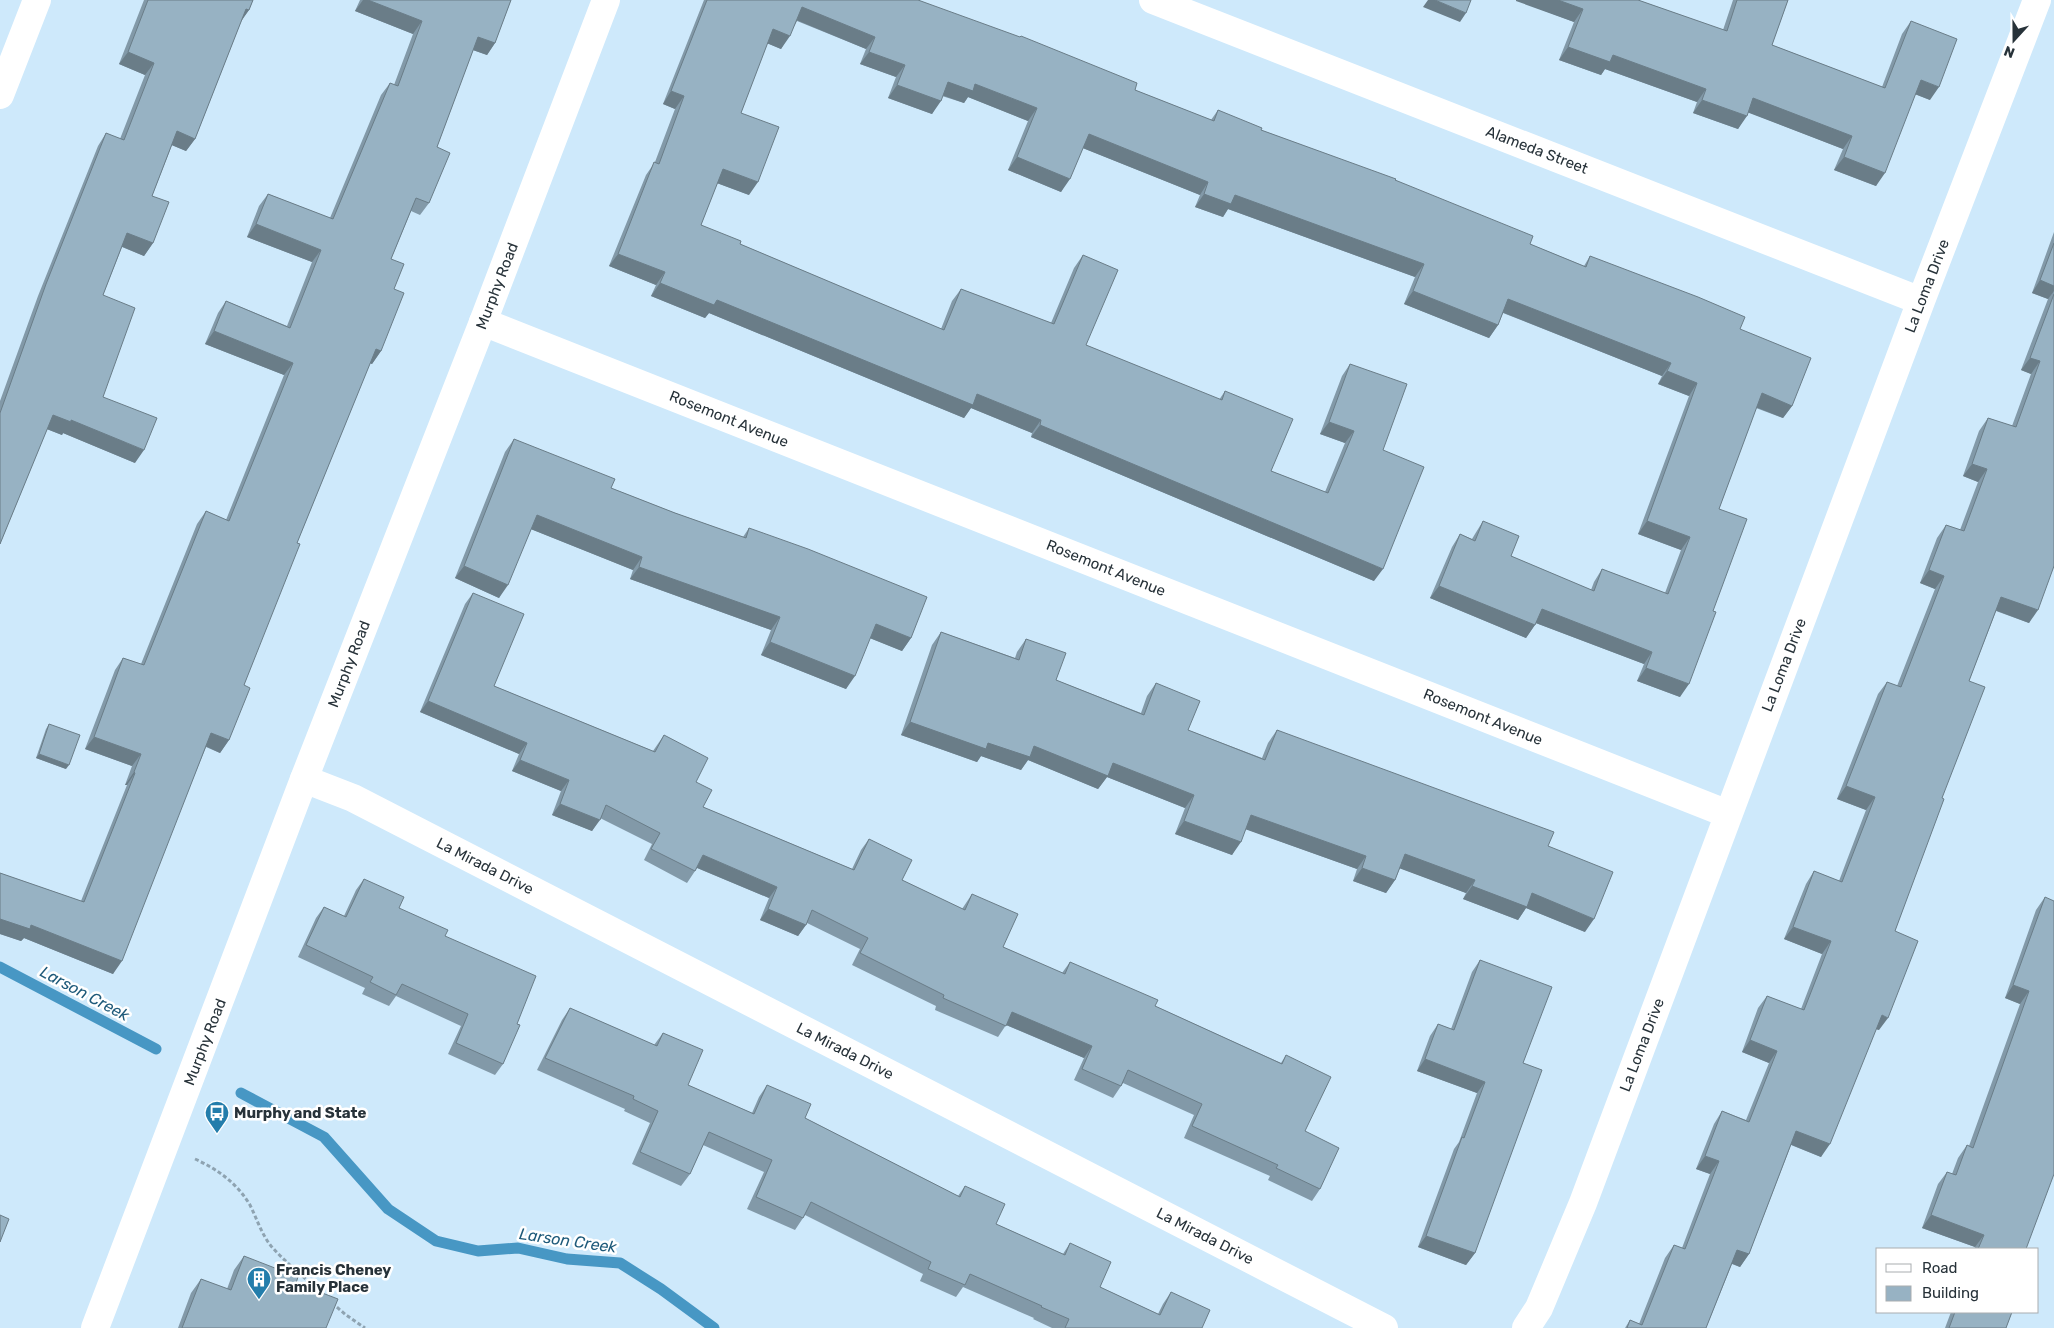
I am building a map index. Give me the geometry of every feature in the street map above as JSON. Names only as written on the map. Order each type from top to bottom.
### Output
[{"type":"street","points":[[0,95],[37,0]]},
{"type":"street","name":"Murphy Road","points":[[95,1328],[304,779],[483,322],[606,0]]},
{"type":"street","name":"Alameda Street","points":[[1152,0],[1921,301]]},
{"type":"street","name":"La Loma Drive","points":[[1526,1328],[1539,1308],[1583,1203],[1921,301],[2037,0]]},
{"type":"street","name":"Rosemont Avenue","points":[[483,322],[1728,814]]},
{"type":"street","name":"La Mirada Drive","points":[[304,779],[353,798],[1384,1328]]},
{"type":"path","points":[[165,1146],[204,1164],[227,1178],[238,1188],[250,1205],[260,1228],[271,1245],[346,1315],[365,1328]]},
{"type":"building","points":[[148,0],[253,0],[249,10],[246,9],[195,139],[177,131],[152,196],[169,202],[153,243],[127,233],[103,295],[135,308],[103,397],[157,418],[144,450],[71,420],[71,422],[53,415],[0,544],[0,413],[46,284],[106,133],[124,140],[154,63],[128,52]]},
{"type":"building","points":[[368,0],[511,0],[495,43],[478,37],[437,147],[450,153],[429,203],[416,198],[391,259],[404,264],[394,289],[404,293],[381,351],[376,349],[297,543],[300,544],[244,685],[250,688],[229,740],[211,733],[122,961],[31,925],[30,929],[0,919],[0,873],[84,902],[141,754],[94,737],[123,658],[144,665],[206,511],[229,521],[293,363],[214,331],[226,301],[290,328],[321,250],[256,224],[268,194],[333,219],[390,83],[398,86],[422,21]]},
{"type":"building","points":[[707,0],[918,0],[1021,36],[1137,83],[1135,90],[1214,121],[1218,110],[1262,128],[1261,130],[1396,179],[1533,236],[1530,244],[1586,267],[1590,256],[1698,297],[1745,317],[1740,329],[1811,358],[1792,406],[1762,393],[1719,509],[1747,519],[1713,611],[1716,612],[1689,684],[1646,668],[1652,652],[1542,609],[1535,625],[1439,586],[1460,534],[1475,541],[1483,521],[1519,536],[1511,556],[1594,591],[1602,569],[1668,594],[1690,537],[1647,521],[1697,383],[1667,371],[1671,363],[1508,299],[1498,325],[1413,291],[1424,264],[1235,195],[1231,204],[1204,194],[1208,182],[1089,134],[1070,179],[1017,157],[1037,108],[975,84],[973,91],[948,82],[941,101],[897,85],[905,65],[869,52],[875,37],[802,7],[790,36],[773,29],[741,113],[779,127],[758,182],[723,169],[701,225],[741,241],[740,244],[944,330],[961,289],[1054,324],[1083,255],[1118,270],[1086,345],[1222,400],[1225,391],[1293,419],[1271,471],[1328,493],[1354,431],[1329,422],[1350,364],[1407,384],[1383,450],[1424,467],[1383,569],[1040,425],[1041,420],[977,394],[973,405],[717,300],[714,305],[660,283],[665,272],[618,254],[654,162],[659,164],[684,96],[671,91]]},
{"type":"building","points":[[1435,0],[1471,0],[1466,13]]},
{"type":"building","points":[[1558,0],[1638,0],[1727,31],[1737,0],[1788,0],[1772,45],[1885,88],[1911,21],[1957,39],[1939,87],[1921,80],[1885,173],[1844,157],[1852,136],[1753,98],[1747,116],[1702,100],[1706,89],[1613,55],[1610,62],[1568,47],[1583,9]]},
{"type":"building","points":[[2054,243],[2054,286],[2040,280]]},
{"type":"building","points":[[2054,294],[2054,566],[2038,610],[2001,597],[1969,681],[1985,687],[1942,798],[1944,799],[1895,931],[1918,941],[1888,1018],[1882,1015],[1830,1144],[1796,1131],[1749,1254],[1737,1250],[1706,1328],[1627,1328],[1630,1320],[1642,1325],[1674,1245],[1685,1249],[1719,1161],[1705,1156],[1722,1111],[1749,1122],[1777,1051],[1750,1040],[1767,996],[1804,1010],[1831,941],[1793,927],[1814,871],[1842,882],[1875,797],[1846,786],[1887,682],[1901,687],[1944,576],[1929,570],[1946,525],[1964,531],[1987,469],[1972,464],[1988,418],[2016,427],[2040,361],[2030,358]]},
{"type":"building","points":[[514,439],[615,479],[611,488],[675,513],[746,538],[749,528],[808,549],[927,597],[911,638],[876,624],[855,676],[770,642],[780,617],[639,567],[642,557],[537,515],[508,585],[464,566]]},
{"type":"building","points":[[473,593],[524,614],[494,686],[655,752],[664,735],[708,758],[696,782],[712,790],[703,807],[854,870],[869,839],[912,860],[902,880],[965,910],[972,894],[1018,914],[1003,947],[1065,974],[1070,962],[1158,1000],[1155,1006],[1282,1064],[1286,1055],[1331,1077],[1305,1131],[1339,1148],[1320,1189],[1276,1168],[1278,1165],[1192,1126],[1202,1104],[1128,1070],[1121,1086],[1082,1069],[1092,1046],[1012,1012],[1006,1026],[943,998],[944,995],[860,953],[868,938],[812,910],[806,925],[768,909],[777,887],[703,855],[695,871],[651,849],[660,833],[606,805],[600,820],[560,804],[569,780],[520,760],[527,743],[428,701]]},
{"type":"building","points":[[941,632],[1019,660],[1026,639],[1066,653],[1056,680],[1144,715],[1156,683],[1200,701],[1188,730],[1265,760],[1277,730],[1554,832],[1548,846],[1613,872],[1594,919],[1532,893],[1527,907],[1472,886],[1475,880],[1405,854],[1395,880],[1362,868],[1366,856],[1251,815],[1241,842],[1184,821],[1194,795],[1113,763],[1108,776],[1034,746],[1030,757],[988,743],[986,749],[910,722]]},
{"type":"building","points":[[49,724],[80,735],[69,765],[39,754]]},
{"type":"building","points":[[364,879],[404,897],[399,908],[448,930],[445,936],[536,976],[517,1024],[520,1025],[503,1064],[456,1043],[468,1014],[402,984],[396,995],[370,982],[373,977],[306,945],[324,907],[346,917]]},
{"type":"building","points":[[2045,897],[2054,901],[2054,1174],[2026,1248],[1978,1248],[1984,1235],[1931,1215],[1947,1172],[1956,1175],[1967,1145],[1973,1148],[2029,991],[2013,985]]},
{"type":"building","points":[[1480,960],[1552,987],[1523,1063],[1542,1070],[1475,1253],[1426,1236],[1462,1137],[1464,1138],[1485,1082],[1425,1059],[1438,1024],[1454,1030]]},
{"type":"building","points":[[570,1008],[657,1046],[663,1033],[703,1050],[688,1085],[754,1114],[767,1085],[811,1104],[805,1118],[960,1197],[965,1186],[1005,1204],[996,1224],[1065,1255],[1070,1243],[1111,1262],[1100,1287],[1160,1315],[1171,1292],[1210,1310],[1202,1328],[1065,1328],[1069,1319],[970,1274],[965,1285],[928,1269],[931,1262],[811,1202],[803,1218],[756,1197],[772,1160],[709,1132],[690,1174],[640,1152],[658,1111],[633,1099],[634,1096],[545,1058]]},
{"type":"building","points":[[0,1215],[9,1219],[0,1242]]},
{"type":"building","name":"Francis Cheney Family Place","points":[[244,1256],[298,1277],[296,1283],[338,1299],[326,1328],[182,1328],[201,1279],[231,1290]]},
{"type":"building","points":[[1955,1313],[2012,1313],[2006,1328],[1949,1328]]},
{"type":"waterway","name":"Larson Creek","points":[[0,967],[156,1049]]},
{"type":"waterway","name":"Larson Creek","points":[[241,1093],[324,1137],[388,1209],[436,1241],[478,1251],[518,1248],[567,1259],[620,1263],[661,1289],[714,1328]]},
{"type":"place","name":"Murphy and State","points":[[217,1134]]},
{"type":"place","name":"Francis Cheney Family Place","points":[[259,1300]]}]
